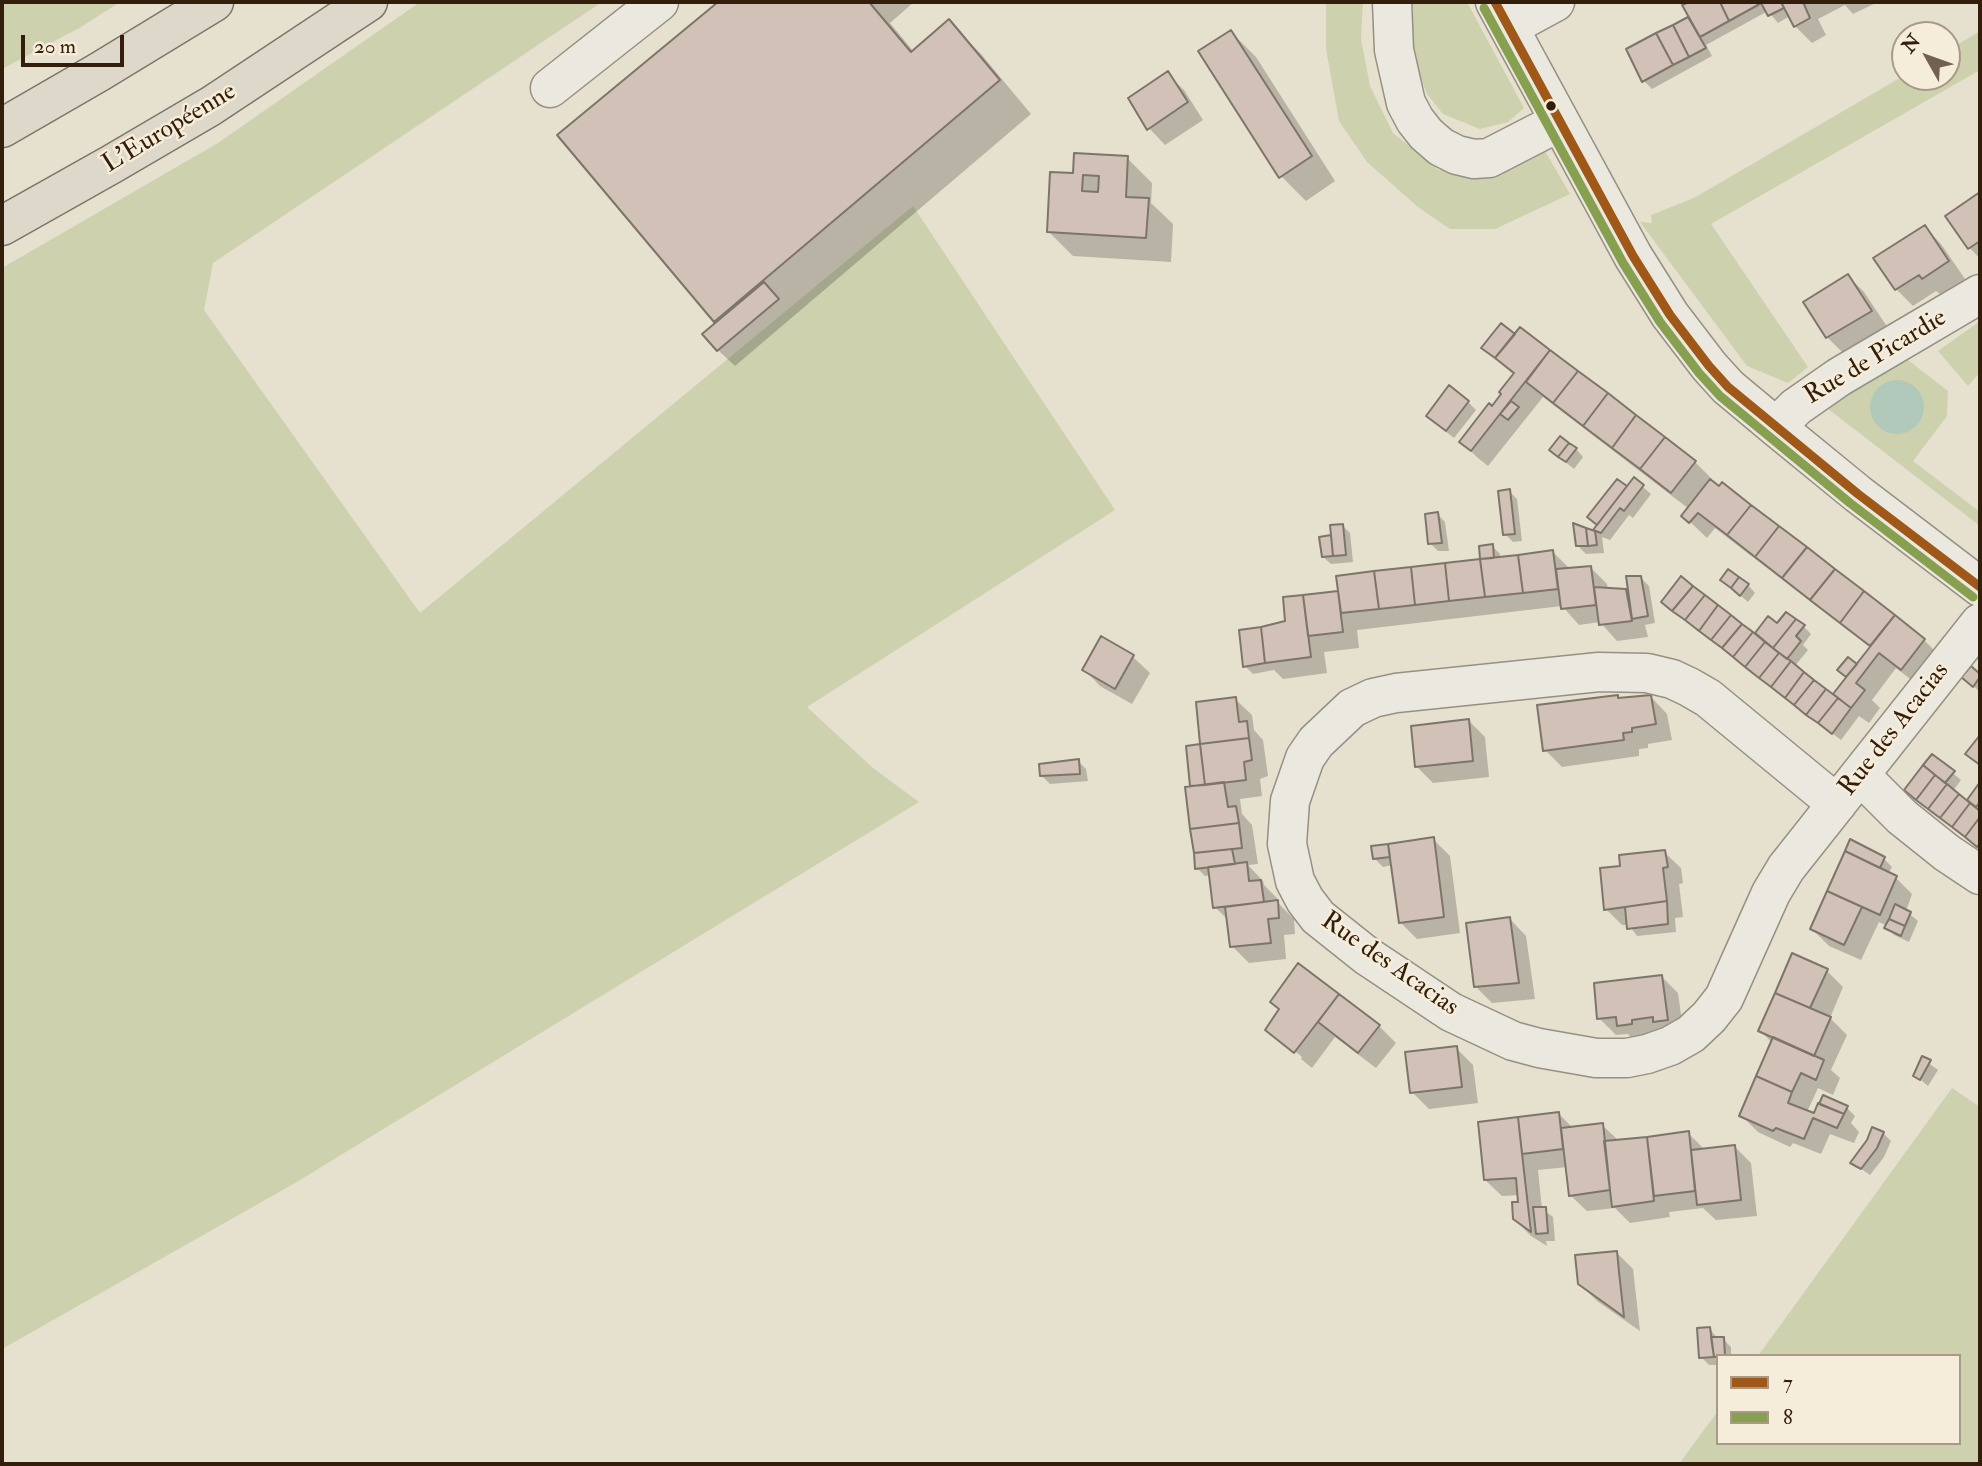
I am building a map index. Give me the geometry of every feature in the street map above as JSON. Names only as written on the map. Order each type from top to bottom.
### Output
[{"type":"highway","points":[[2,128],[214,2]]},
{"type":"highway","name":"L'Européenne","points":[[2,226],[211,106],[368,2]]},
{"type":"street","points":[[550,88],[659,2]]},
{"type":"street","points":[[1392,2],[1394,50],[1406,103],[1420,127],[1441,147],[1465,157],[1489,158],[1559,122]]},
{"type":"street","points":[[1555,2],[1502,15],[1633,256],[1670,315],[1701,357],[1728,387],[1858,494],[1980,587]]},
{"type":"street","name":"Rue de Picardie","points":[[1776,427],[1796,407],[1823,388],[1980,295]]},
{"type":"street","name":"Rue des Acacias","points":[[1848,790],[1689,687],[1647,673],[1599,672],[1396,693],[1373,698],[1352,708],[1316,742],[1305,758],[1290,801],[1287,844],[1295,881],[1305,901],[1318,917],[1367,956],[1451,1012],[1513,1041],[1539,1048],[1596,1058],[1627,1058],[1647,1054],[1670,1046],[1690,1034],[1709,1017],[1724,998],[1771,893],[1786,868],[1848,790],[1980,623]]},
{"type":"street","points":[[1848,790],[1902,817],[1980,875]]},
{"type":"shaded area","points":[[2,2],[120,2],[81,27],[2,69]]},
{"type":"shaded area","points":[[420,2],[602,2],[213,263],[204,310],[420,613],[913,206],[1115,510],[807,707],[873,768],[919,802],[295,1183],[2,1349],[2,268],[218,143]]},
{"type":"shaded area","points":[[1326,2],[1363,2],[1361,39],[1370,86],[1393,133],[1439,170],[1498,169],[1545,151],[1570,194],[1495,229],[1450,229],[1418,207],[1367,162],[1339,121],[1326,49]]},
{"type":"shaded area","points":[[1411,2],[1467,2],[1524,108],[1508,122],[1480,129],[1443,114],[1427,94],[1414,61],[1408,28]]},
{"type":"shaded area","points":[[1980,31],[1980,70],[1961,81],[1961,43]]},
{"type":"shaded area","points":[[1891,83],[1891,91],[1943,91],[1711,224],[1808,367],[1788,383],[1747,366],[1640,222],[1652,223],[1651,215],[1694,198]]},
{"type":"shaded area","points":[[1980,321],[1980,372],[1968,386],[1938,351]]},
{"type":"shaded area","points":[[1904,357],[1948,391],[1947,416],[1913,461],[1980,512],[1980,526],[1823,405]]},
{"type":"shaded area","points":[[1897,380],[1916,388],[1924,407],[1916,426],[1897,434],[1878,426],[1870,407],[1878,388]]},
{"type":"shaded area","points":[[1952,1088],[1980,1107],[1980,1464],[1679,1464],[1716,1414],[1716,1445],[1961,1445],[1961,1354],[1759,1354]]},
{"type":"building","points":[[718,2],[869,2],[911,52],[949,19],[1000,80],[714,322],[557,135]]},
{"type":"building","points":[[1689,2],[1720,2],[1729,21],[1700,37],[1682,5]]},
{"type":"building","points":[[1720,2],[1756,2],[1758,5],[1729,21]]},
{"type":"building","points":[[1756,2],[1781,2],[1784,8],[1768,16],[1761,3],[1758,5]]},
{"type":"building","points":[[1781,2],[1803,2],[1810,18],[1794,27]]},
{"type":"building","points":[[1688,17],[1706,48],[1689,57],[1673,25]]},
{"type":"building","points":[[1673,25],[1689,57],[1673,65],[1656,33]]},
{"type":"building","points":[[1231,30],[1312,156],[1279,178],[1198,51]]},
{"type":"building","points":[[1656,33],[1673,65],[1642,82],[1626,49]]},
{"type":"building","points":[[1168,71],[1188,102],[1147,130],[1128,98]]},
{"type":"building","points":[[1074,153],[1128,156],[1126,197],[1149,198],[1146,238],[1047,232],[1050,172],[1073,173]],"holes":[[[1083,175],[1099,176],[1098,192],[1082,191]]]},
{"type":"building","points":[[1980,192],[1980,241],[1968,249],[1945,216]]},
{"type":"building","points":[[1925,225],[1949,261],[1922,279],[1919,275],[1895,290],[1873,258]]},
{"type":"building","points":[[1848,274],[1872,311],[1826,338],[1803,302]]},
{"type":"building","points":[[764,282],[779,299],[717,351],[702,334]]},
{"type":"building","points":[[1501,323],[1515,334],[1495,358],[1481,348]]},
{"type":"building","points":[[1520,327],[1550,350],[1471,451],[1459,442],[1489,403],[1492,406],[1514,373],[1495,358]]},
{"type":"building","points":[[1550,350],[1578,371],[1553,403],[1526,382]]},
{"type":"building","points":[[1578,371],[1608,393],[1583,426],[1553,403]]},
{"type":"building","points":[[1449,385],[1469,401],[1446,431],[1426,416]]},
{"type":"building","points":[[1608,393],[1636,415],[1612,448],[1583,426]]},
{"type":"building","points":[[1511,401],[1519,407],[1508,420],[1500,414]]},
{"type":"building","points":[[1636,415],[1665,437],[1640,469],[1612,448]]},
{"type":"building","points":[[1560,436],[1569,443],[1558,457],[1549,450]]},
{"type":"building","points":[[1665,437],[1696,461],[1671,493],[1640,469]]},
{"type":"building","points":[[1569,443],[1577,448],[1566,462],[1558,457]]},
{"type":"building","points":[[1634,477],[1644,485],[1624,511],[1620,508],[1601,533],[1593,530]]},
{"type":"building","points":[[1617,479],[1627,486],[1597,525],[1587,517]]},
{"type":"building","points":[[1710,479],[1719,486],[1722,482],[1751,505],[1727,535],[1698,513],[1689,523],[1681,516]]},
{"type":"building","points":[[1510,489],[1515,534],[1503,535],[1498,491]]},
{"type":"building","points":[[1751,505],[1779,526],[1755,557],[1727,535]]},
{"type":"building","points":[[1438,512],[1442,543],[1428,544],[1425,514]]},
{"type":"building","points":[[1573,523],[1586,528],[1588,546],[1576,546]]},
{"type":"building","points":[[1343,524],[1346,555],[1333,556],[1330,525]]},
{"type":"building","points":[[1779,526],[1807,547],[1782,578],[1755,557]]},
{"type":"building","points":[[1586,528],[1595,531],[1597,545],[1588,546]]},
{"type":"building","points":[[1331,535],[1333,556],[1322,557],[1319,537]]},
{"type":"building","points":[[1493,544],[1494,558],[1480,559],[1479,546]]},
{"type":"building","points":[[1807,547],[1835,569],[1810,600],[1782,578]]},
{"type":"building","points":[[1553,550],[1558,589],[1523,593],[1518,555]]},
{"type":"building","points":[[1518,555],[1523,593],[1485,597],[1480,559]]},
{"type":"building","points":[[1480,559],[1485,597],[1449,601],[1445,563]]},
{"type":"building","points":[[1445,563],[1449,601],[1415,605],[1411,567]]},
{"type":"building","points":[[1591,566],[1596,605],[1561,609],[1556,569]]},
{"type":"building","points":[[1411,567],[1415,605],[1379,609],[1374,571]]},
{"type":"building","points":[[1728,569],[1739,577],[1731,588],[1720,580]]},
{"type":"building","points":[[1835,569],[1864,591],[1840,623],[1810,600]]},
{"type":"building","points":[[1374,571],[1379,609],[1341,613],[1336,576]]},
{"type":"building","points":[[1626,576],[1641,576],[1648,616],[1632,619]]},
{"type":"building","points":[[1681,576],[1693,586],[1672,611],[1661,602]]},
{"type":"building","points":[[1739,577],[1749,584],[1740,596],[1731,588]]},
{"type":"building","points":[[1693,586],[1705,595],[1685,620],[1672,611]]},
{"type":"building","points":[[1594,587],[1626,589],[1632,621],[1599,625]]},
{"type":"building","points":[[1338,591],[1343,632],[1308,636],[1303,595]]},
{"type":"building","points":[[1864,591],[1895,615],[1870,646],[1840,623]]},
{"type":"building","points":[[1303,595],[1311,657],[1265,663],[1261,627],[1285,621],[1283,597]]},
{"type":"building","points":[[1705,595],[1718,605],[1699,631],[1685,620]]},
{"type":"building","points":[[1718,605],[1731,615],[1711,640],[1699,631]]},
{"type":"building","points":[[1786,612],[1796,619],[1773,648],[1755,633],[1768,616],[1777,623]]},
{"type":"building","points":[[1731,615],[1742,624],[1722,648],[1711,640]]},
{"type":"building","points":[[1895,615],[1925,639],[1901,670],[1879,653],[1856,683],[1865,690],[1851,708],[1833,694]]},
{"type":"building","points":[[1796,619],[1805,625],[1796,636],[1801,641],[1787,659],[1773,648]]},
{"type":"building","points":[[1742,624],[1753,632],[1733,657],[1722,648]]},
{"type":"building","points":[[1261,627],[1265,663],[1243,667],[1239,630]]},
{"type":"building","points":[[1753,632],[1765,642],[1745,667],[1733,657]]},
{"type":"building","points":[[1101,636],[1134,655],[1115,689],[1082,670]]},
{"type":"building","points":[[1765,642],[1779,653],[1759,678],[1745,667]]},
{"type":"building","points":[[1779,653],[1791,661],[1771,687],[1759,678]]},
{"type":"building","points":[[1848,657],[1857,664],[1846,677],[1837,670]]},
{"type":"building","points":[[1791,661],[1804,672],[1785,698],[1771,687]]},
{"type":"building","points":[[1971,666],[1980,674],[1973,687],[1961,677]]},
{"type":"building","points":[[1804,672],[1814,680],[1794,705],[1785,698]]},
{"type":"building","points":[[1814,680],[1826,689],[1806,715],[1794,705]]},
{"type":"building","points":[[1826,689],[1838,698],[1818,723],[1806,715]]},
{"type":"building","points":[[1618,695],[1618,698],[1651,695],[1656,724],[1632,728],[1632,732],[1623,733],[1624,740],[1543,751],[1537,705]]},
{"type":"building","points":[[1236,697],[1239,722],[1247,721],[1249,738],[1200,744],[1196,702]]},
{"type":"building","points":[[1838,698],[1851,708],[1832,734],[1818,723]]},
{"type":"building","points":[[1469,719],[1473,761],[1415,767],[1411,726]]},
{"type":"building","points":[[1980,735],[1980,765],[1965,754]]},
{"type":"building","points":[[1249,738],[1252,760],[1244,762],[1246,780],[1205,785],[1200,744]]},
{"type":"building","points":[[1200,744],[1205,785],[1190,786],[1186,746]]},
{"type":"building","points":[[1932,754],[1955,771],[1945,783],[1923,765]]},
{"type":"building","points":[[1079,759],[1080,774],[1040,776],[1039,764]]},
{"type":"building","points":[[1923,765],[1935,775],[1916,800],[1904,790]]},
{"type":"building","points":[[1935,775],[1947,784],[1928,809],[1916,800]]},
{"type":"building","points":[[1224,782],[1228,807],[1236,806],[1239,823],[1190,829],[1185,787]]},
{"type":"building","points":[[1980,782],[1980,802],[1976,807],[1967,800]]},
{"type":"building","points":[[1947,784],[1959,794],[1940,818],[1928,809]]},
{"type":"building","points":[[1959,794],[1970,803],[1952,827],[1940,818]]},
{"type":"building","points":[[1970,803],[1980,811],[1980,817],[1965,837],[1952,827]]},
{"type":"building","points":[[1980,817],[1980,843],[1977,847],[1965,837]]},
{"type":"building","points":[[1239,823],[1242,848],[1194,853],[1190,829]]},
{"type":"building","points":[[1434,837],[1444,917],[1399,923],[1388,844]]},
{"type":"building","points":[[1850,839],[1885,857],[1880,868],[1845,851]]},
{"type":"building","points":[[1388,844],[1390,857],[1373,859],[1371,846]]},
{"type":"building","points":[[1232,849],[1235,864],[1195,869],[1194,853]]},
{"type":"building","points":[[1665,850],[1668,867],[1663,868],[1667,901],[1604,910],[1600,868],[1620,866],[1619,855]]},
{"type":"building","points":[[1845,851],[1897,876],[1880,915],[1827,891]]},
{"type":"building","points":[[1247,862],[1249,881],[1261,880],[1264,902],[1213,908],[1208,867]]},
{"type":"building","points":[[1827,891],[1862,907],[1844,945],[1810,929]]},
{"type":"building","points":[[1278,900],[1279,918],[1268,919],[1271,943],[1230,947],[1225,907]]},
{"type":"building","points":[[1667,901],[1668,924],[1627,929],[1625,907]]},
{"type":"building","points":[[1895,904],[1911,912],[1905,926],[1889,919]]},
{"type":"building","points":[[1510,917],[1519,983],[1474,987],[1466,923]]},
{"type":"building","points":[[1889,919],[1905,926],[1901,936],[1884,928]]},
{"type":"building","points":[[1792,953],[1828,969],[1810,1008],[1775,993]]},
{"type":"building","points":[[1298,963],[1339,994],[1294,1053],[1265,1030],[1279,1009],[1270,1002]]},
{"type":"building","points":[[1662,975],[1668,1020],[1653,1022],[1653,1017],[1632,1020],[1632,1024],[1617,1026],[1616,1017],[1597,1019],[1594,983]]},
{"type":"building","points":[[1775,993],[1831,1017],[1814,1056],[1758,1031]]},
{"type":"building","points":[[1339,994],[1380,1025],[1358,1053],[1318,1022]]},
{"type":"building","points":[[1773,1037],[1824,1060],[1816,1080],[1801,1073],[1792,1092],[1756,1076]]},
{"type":"building","points":[[1457,1046],[1462,1087],[1410,1093],[1405,1052]]},
{"type":"building","points":[[1922,1056],[1931,1060],[1920,1080],[1913,1076]]},
{"type":"building","points":[[1756,1076],[1792,1092],[1788,1103],[1814,1113],[1818,1103],[1844,1114],[1837,1128],[1813,1118],[1804,1139],[1776,1128],[1773,1131],[1739,1116]]},
{"type":"building","points":[[1823,1095],[1848,1106],[1844,1114],[1819,1104]]},
{"type":"building","points":[[1559,1112],[1563,1149],[1522,1154],[1518,1117]]},
{"type":"building","points":[[1518,1117],[1531,1232],[1513,1219],[1512,1202],[1518,1202],[1516,1178],[1484,1180],[1478,1122]]},
{"type":"building","points":[[1603,1123],[1610,1190],[1569,1196],[1561,1128]]},
{"type":"building","points":[[1872,1127],[1884,1132],[1877,1148],[1861,1169],[1850,1163],[1867,1140]]},
{"type":"building","points":[[1689,1131],[1695,1191],[1654,1196],[1647,1137]]},
{"type":"building","points":[[1647,1137],[1654,1201],[1612,1207],[1604,1141]]},
{"type":"building","points":[[1735,1145],[1741,1200],[1697,1205],[1691,1150]]},
{"type":"building","points":[[1533,1207],[1546,1207],[1548,1233],[1536,1234]]},
{"type":"building","points":[[1617,1251],[1624,1317],[1578,1284],[1575,1255]]},
{"type":"building","points":[[1710,1327],[1714,1357],[1699,1358],[1697,1328]]},
{"type":"building","points":[[1711,1337],[1724,1337],[1725,1354],[1716,1354],[1714,1357]]},
{"type":"transit line","name":"7","points":[[1495,2],[1633,256],[1670,315],[1709,366],[1728,387],[1858,494],[1980,587]]},
{"type":"transit line","name":"8","points":[[1484,8],[1623,263],[1660,322],[1699,373],[1720,396],[1850,503],[1973,597]]}]
